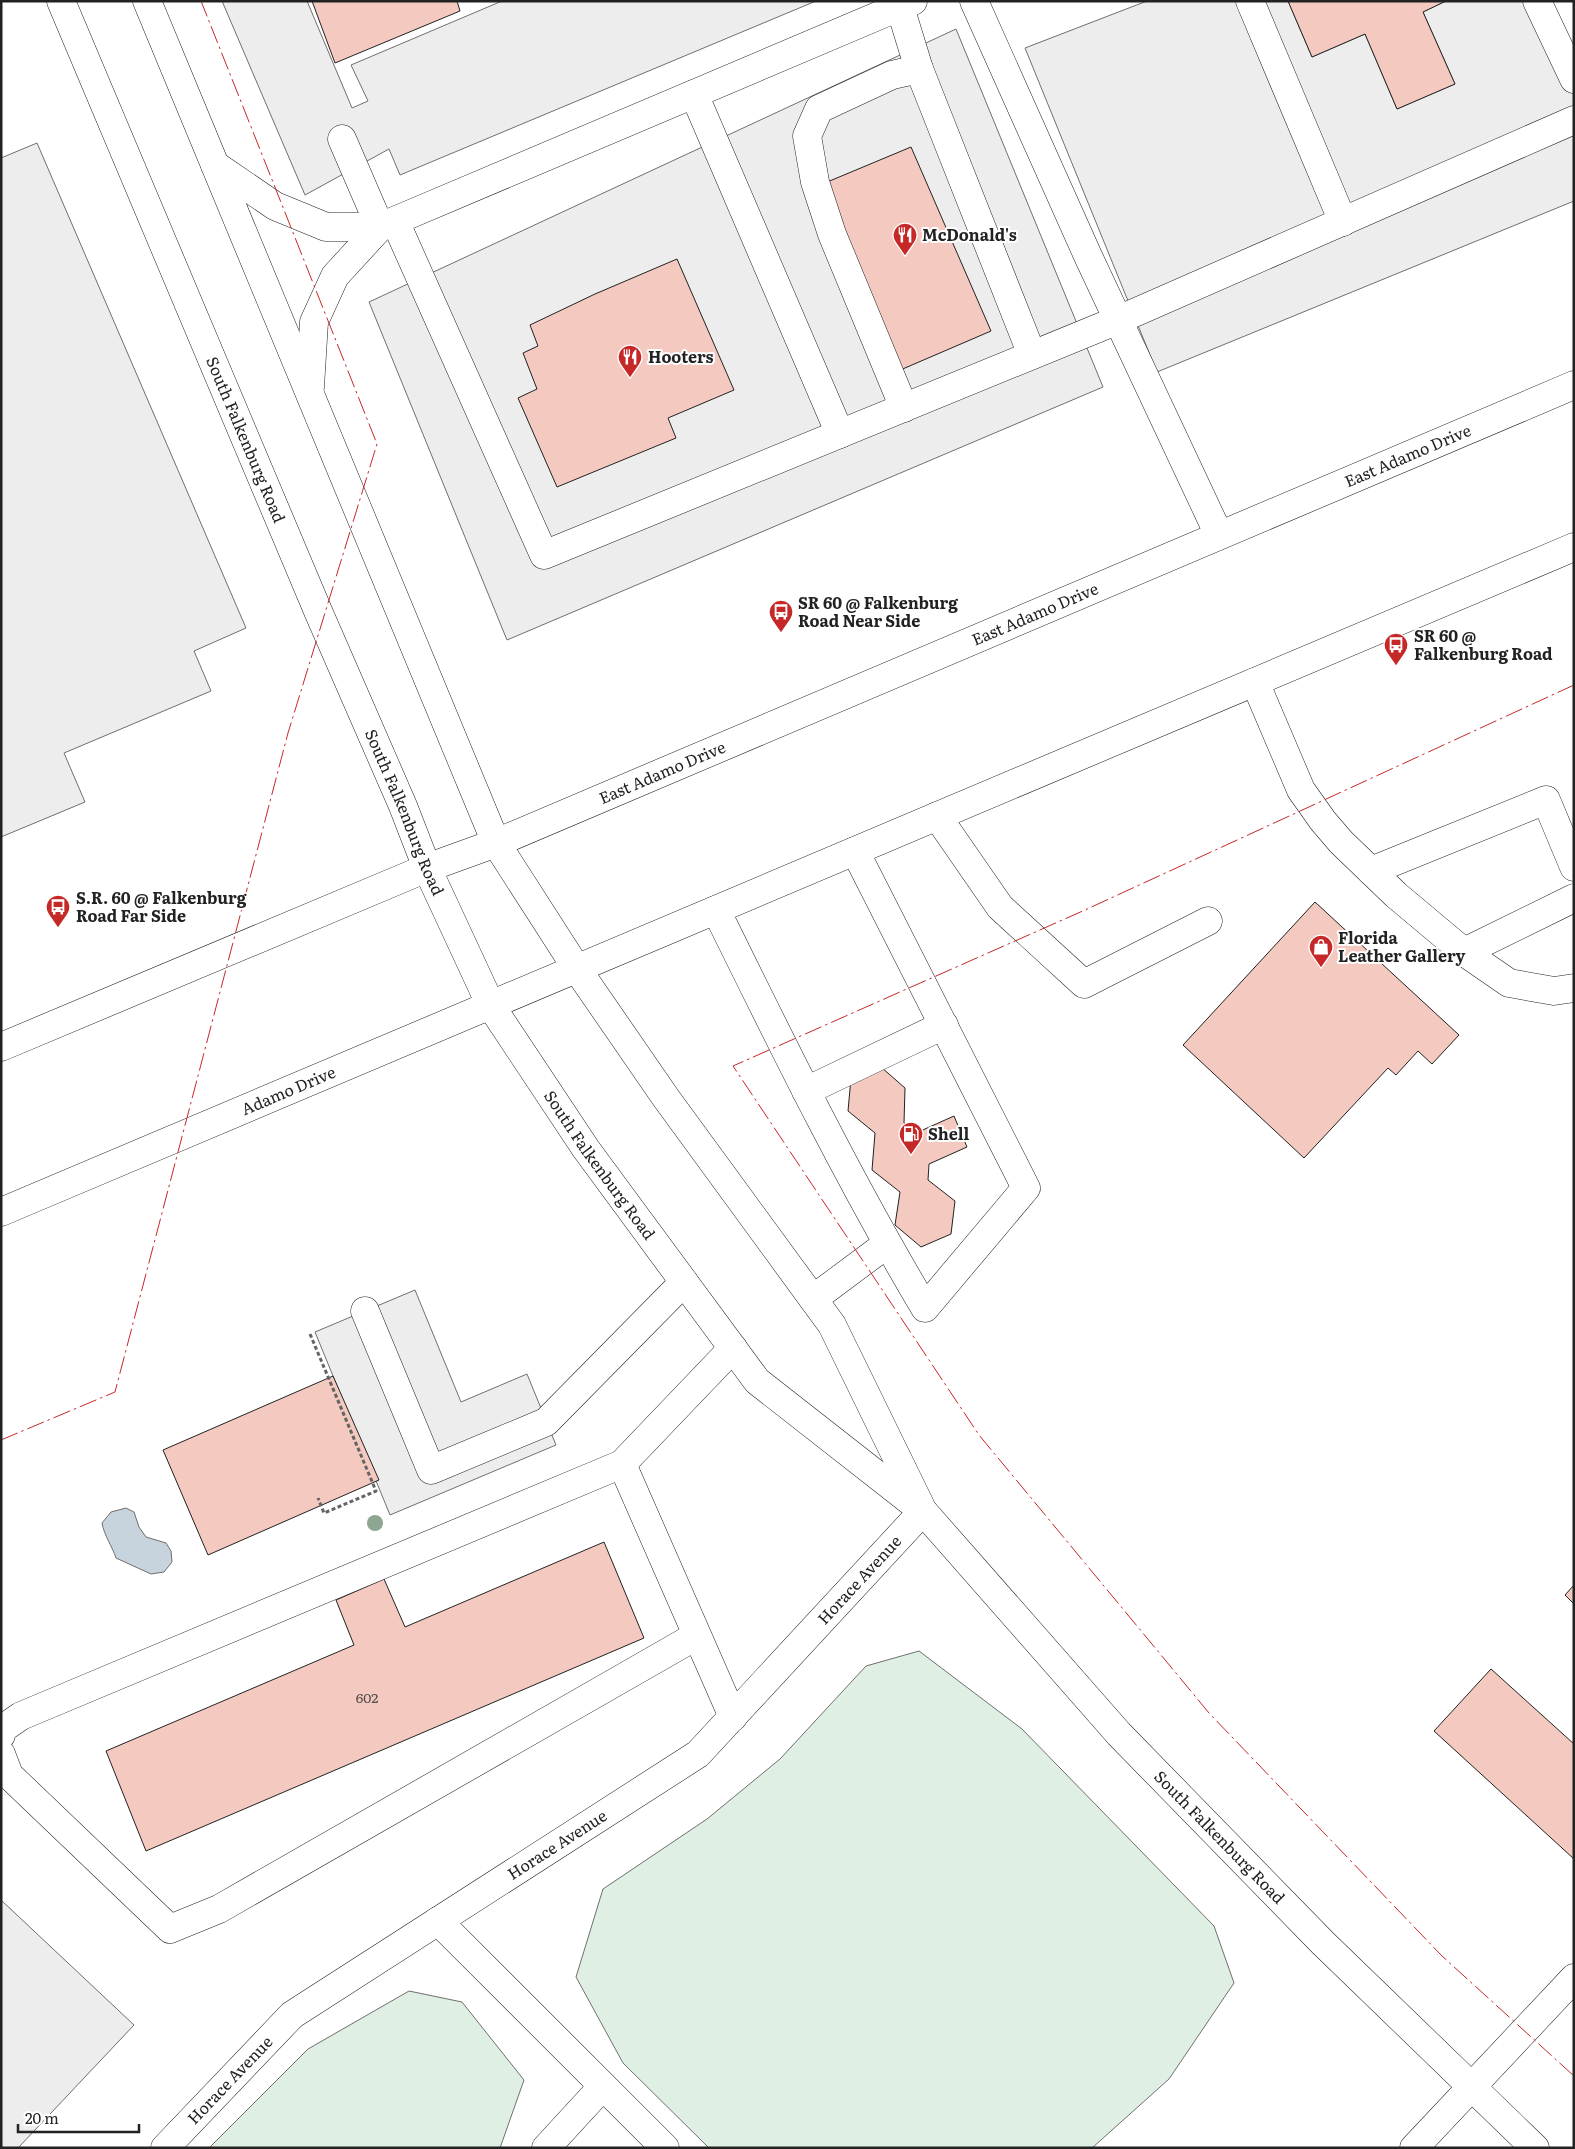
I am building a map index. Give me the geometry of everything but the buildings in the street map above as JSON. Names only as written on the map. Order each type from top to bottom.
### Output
[{"type":"street","name":"South Falkenburg Road","points":[[61,1],[314,602],[403,806],[426,868],[491,1006],[586,1149],[757,1381],[923,1511],[1119,1734],[1323,1943],[1535,2148]]},
{"type":"street","name":"South Falkenburg Road","points":[[147,1],[496,842],[576,968],[666,1098],[832,1325],[923,1511]]},
{"type":"street","points":[[974,1],[1118,320],[1219,535]]},
{"type":"street","points":[[1250,1],[1343,222]]},
{"type":"street","points":[[1537,1],[1574,80]]},
{"type":"street","points":[[215,165],[275,206],[326,227],[387,224],[906,4],[919,69],[1032,355]]},
{"type":"street","points":[[904,408],[832,234],[815,182],[807,136],[819,109],[892,76],[919,69]]},
{"type":"street","points":[[694,94],[840,434]]},
{"type":"street","points":[[342,139],[387,224],[544,555],[1118,320],[1574,120]]},
{"type":"street","points":[[310,394],[314,322],[335,276],[387,224]]},
{"type":"street","name":"East Adamo Drive","points":[[496,842],[1574,385]]},
{"type":"street","points":[[576,968],[1574,547]]},
{"type":"street","points":[[1255,682],[1301,790],[1329,828],[1372,871],[1464,952],[1509,983],[1554,991],[1574,988]]},
{"type":"street","points":[[1372,871],[1546,800],[1574,867]]},
{"type":"street","points":[[937,816],[1000,907],[1084,984],[1208,921]]},
{"type":"street","points":[[1,1048],[426,868],[496,842]]},
{"type":"street","points":[[716,910],[806,1090],[887,1244],[925,1308],[1026,1188],[855,851]]},
{"type":"street","points":[[1464,952],[1574,898]]},
{"type":"street","name":"Adamo Drive","points":[[1,1212],[491,1006],[576,968]]},
{"type":"street","points":[[806,1090],[944,1025]]},
{"type":"street","points":[[813,1299],[887,1244]]},
{"type":"street","points":[[365,1311],[431,1470],[546,1422],[684,1282]]},
{"type":"street","points":[[1,1736],[2,1729],[21,1716],[622,1464],[733,1348]]},
{"type":"street","points":[[622,1464],[733,1717]]},
{"type":"street","name":"Horace Avenue","points":[[165,2148],[292,2015],[698,1754],[923,1511]]},
{"type":"street","points":[[1,1754],[9,1775],[170,1929],[219,1909],[696,1636]]},
{"type":"street","points":[[438,1921],[665,2148]]},
{"type":"street","points":[[1414,2148],[1574,1978]]},
{"type":"street","points":[[546,2148],[603,2086]]},
{"type":"path","points":[[310,1334],[376,1491],[324,1513],[318,1498]]},
{"type":"green space","points":[[919,1651],[1022,1729],[1214,1926],[1234,1983],[1169,2079],[1092,2148],[709,2148],[623,2063],[576,1977],[603,1889],[707,1819],[780,1759],[866,1666]]},
{"type":"green space","points":[[409,1991],[462,2002],[524,2080],[500,2148],[209,2148],[308,2049]]},
{"type":"shaded area","points":[[222,1],[307,1],[352,108],[368,101],[351,65],[502,1],[816,1],[400,175],[389,149],[305,195]]},
{"type":"shaded area","points":[[1147,1],[1288,1],[1312,57],[1365,34],[1397,109],[1455,84],[1423,12],[1446,1],[1550,1],[1574,55],[1574,201],[1157,372],[1025,48]]},
{"type":"shaded area","points":[[956,29],[1103,387],[507,640],[369,302]]},
{"type":"shaded area","points":[[37,143],[246,628],[194,651],[211,691],[64,753],[85,802],[1,837],[1,158]]},
{"type":"shaded area","points":[[415,1290],[461,1402],[527,1374],[556,1445],[390,1515],[315,1332]]},
{"type":"shaded area","points":[[126,1508],[134,1512],[139,1527],[146,1537],[166,1543],[171,1551],[172,1562],[164,1572],[151,1574],[116,1558],[102,1523],[111,1512]]},
{"type":"shaded area","points":[[1,1900],[134,2025],[18,2148],[1,2148]]},
{"type":"power","points":[[1,1440],[115,1392],[288,733],[377,444],[201,1]]},
{"type":"power","points":[[1574,685],[1085,910],[733,1066],[979,1435],[1209,1713],[1442,1956],[1574,2076]]},
{"type":"place","name":"McDonald's","points":[[905,256]]},
{"type":"place","name":"Hooters","points":[[630,378]]},
{"type":"place","name":"SR 60 @ Falkenburg Road Near Side","points":[[781,633]]},
{"type":"place","name":"SR 60 @ Falkenburg Road","points":[[1396,666]]},
{"type":"place","name":"S.R. 60 @ Falkenburg Road Far Side","points":[[58,928]]},
{"type":"place","name":"Florida Leather Gallery","points":[[1321,968]]},
{"type":"place","name":"Shell","points":[[911,1155]]}]
